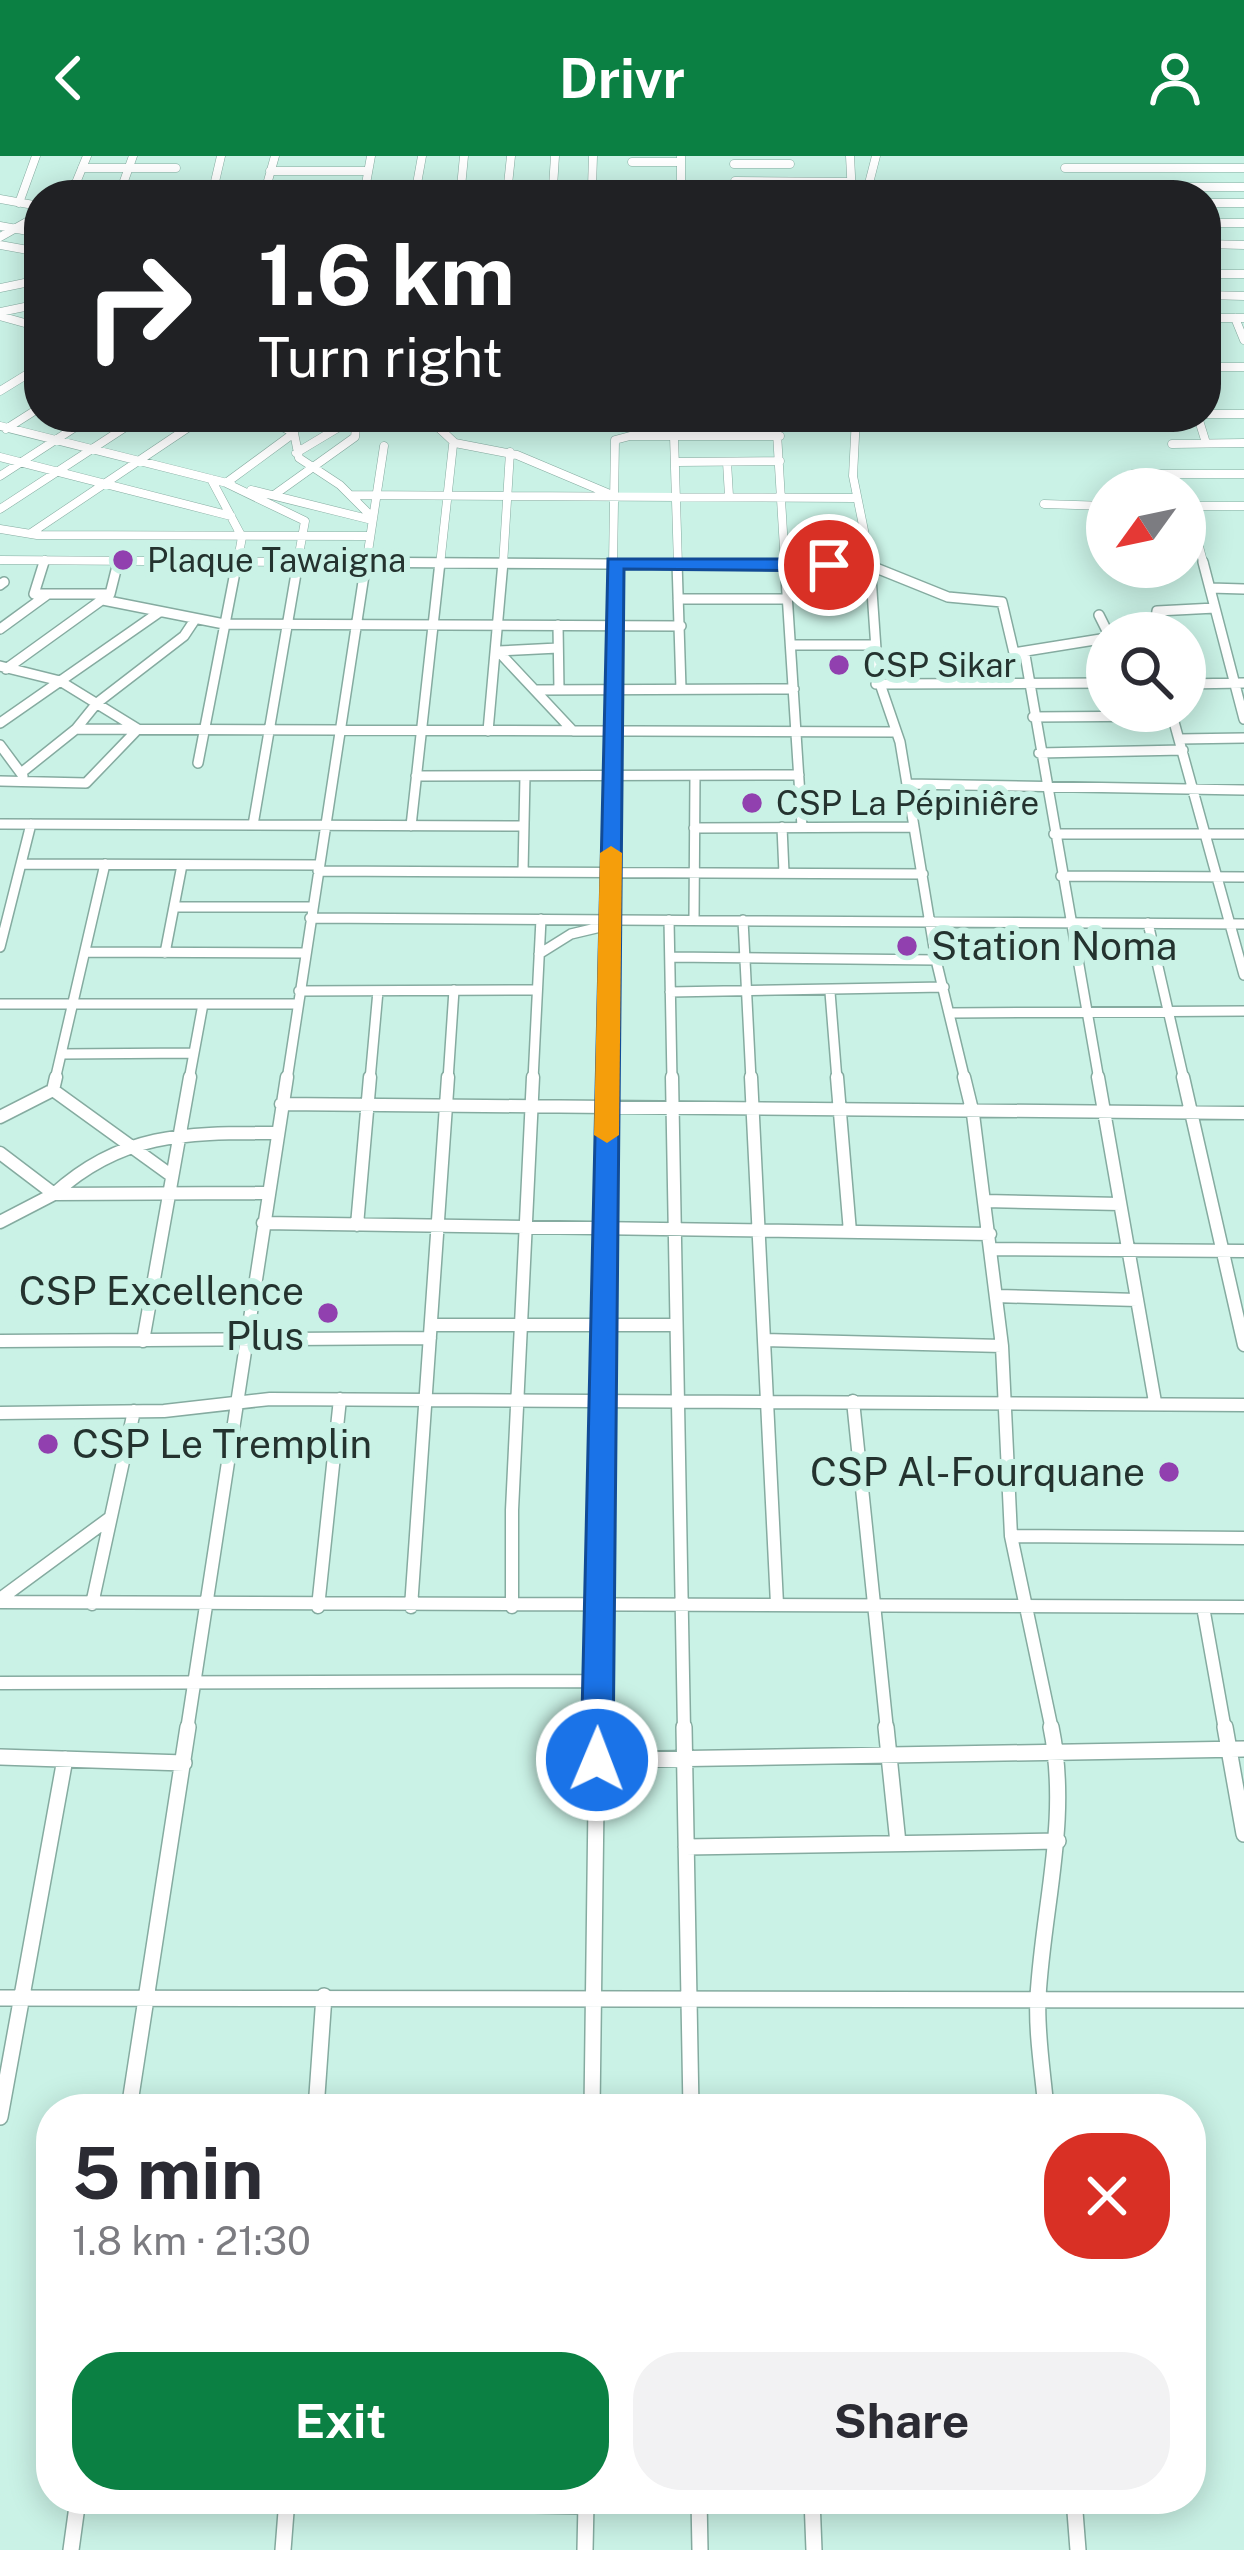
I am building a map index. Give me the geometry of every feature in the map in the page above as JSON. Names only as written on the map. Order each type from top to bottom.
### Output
[{"type":"street","points":[[77,180],[87,156]]},
{"type":"street","points":[[125,180],[133,156]]},
{"type":"street","points":[[172,180],[180,156]]},
{"type":"street","points":[[268,180],[275,156]]},
{"type":"street","points":[[366,180],[371,156]]},
{"type":"street","points":[[1060,156],[1068,180]]},
{"type":"street","points":[[1117,156],[1120,168]]},
{"type":"street","points":[[1209,156],[1213,168]]},
{"type":"street","points":[[632,159],[681,159]]},
{"type":"street","points":[[734,160],[790,160]]},
{"type":"street","points":[[82,168],[176,168]]},
{"type":"street","points":[[1065,168],[1244,168]]},
{"type":"street","points":[[1183,168],[1187,180]]},
{"type":"street","points":[[270,171],[368,171]]},
{"type":"street","points":[[19,203],[24,189]]},
{"type":"street","points":[[0,200],[24,205]]},
{"type":"street","points":[[0,241],[24,223]]},
{"type":"street","points":[[0,226],[24,230]]},
{"type":"street","points":[[1242,244],[1244,258]]},
{"type":"street","points":[[1239,318],[1244,340]]},
{"type":"street","points":[[3,428],[373,519]]},
{"type":"street","points":[[0,476],[68,432]]},
{"type":"street","points":[[0,509],[119,432]]},
{"type":"street","points":[[31,533],[184,432]]},
{"type":"street","points":[[296,452],[330,432]]},
{"type":"street","points":[[274,495],[355,437],[355,432]]},
{"type":"street","points":[[441,432],[453,445],[510,452],[614,496]]},
{"type":"street","points":[[779,432],[802,827]]},
{"type":"street","points":[[859,432],[852,461],[855,498],[871,566],[876,683],[908,784],[929,921],[973,1114],[1002,1346],[1011,1536],[1057,1751],[1058,1841],[1038,1999],[1045,2094]]},
{"type":"street","points":[[1204,432],[1206,443]]},
{"type":"street","points":[[294,433],[296,452],[351,495],[373,519]]},
{"type":"street","points":[[226,483],[294,433]]},
{"type":"street","points":[[674,436],[681,689]]},
{"type":"street","points":[[592,2094],[615,440],[780,436]]},
{"type":"street","points":[[1172,443],[1244,443]]},
{"type":"street","points":[[411,826],[453,445]]},
{"type":"street","points":[[131,2094],[384,446]]},
{"type":"street","points":[[488,730],[498,651],[510,452]]},
{"type":"street","points":[[0,457],[231,516]]},
{"type":"street","points":[[677,462],[780,461]]},
{"type":"street","points":[[727,462],[729,496]]},
{"type":"street","points":[[1206,474],[1244,474]]},
{"type":"street","points":[[198,763],[242,537],[211,479]]},
{"type":"street","points":[[226,483],[304,521],[253,825]]},
{"type":"street","points":[[351,495],[855,498]]},
{"type":"street","points":[[1044,504],[1086,505]]},
{"type":"street","points":[[1206,506],[1244,506]]},
{"type":"street","points":[[0,529],[370,536]]},
{"type":"street","points":[[0,560],[871,566],[963,604],[1002,602],[1014,653],[1025,655],[1086,641]]},
{"type":"street","points":[[45,560],[34,594],[106,597],[194,621],[681,626]]},
{"type":"street","points":[[2,669],[106,597],[119,560]]},
{"type":"street","points":[[1206,574],[1239,683],[1244,718]]},
{"type":"street","points":[[1210,588],[1244,589]]},
{"type":"street","points":[[0,629],[49,594]]},
{"type":"street","points":[[678,599],[788,599]]},
{"type":"street","points":[[1157,612],[1215,608]]},
{"type":"street","points":[[0,723],[158,613]]},
{"type":"street","points":[[24,777],[97,704],[184,636],[194,621]]},
{"type":"street","points":[[558,625],[560,690]]},
{"type":"street","points":[[792,645],[874,646]]},
{"type":"street","points":[[498,651],[559,648]]},
{"type":"street","points":[[498,651],[573,731]]},
{"type":"street","points":[[1025,655],[1155,1402]]},
{"type":"street","points":[[2,669],[60,681],[138,729]]},
{"type":"street","points":[[876,683],[1086,683]]},
{"type":"street","points":[[1206,684],[1239,683]]},
{"type":"street","points":[[536,690],[794,689]]},
{"type":"street","points":[[1033,717],[1086,716]]},
{"type":"street","points":[[76,729],[895,732]]},
{"type":"street","points":[[0,781],[24,777],[86,783],[138,729]]},
{"type":"street","points":[[1177,732],[1244,975]]},
{"type":"street","points":[[1039,753],[1244,739]]},
{"type":"street","points":[[0,745],[24,777]]},
{"type":"street","points":[[416,776],[799,776]]},
{"type":"street","points":[[523,872],[526,776]]},
{"type":"street","points":[[694,776],[694,920]]},
{"type":"street","points":[[908,784],[1244,790]]},
{"type":"street","points":[[0,824],[524,826]]},
{"type":"street","points":[[0,947],[31,824]]},
{"type":"street","points":[[782,827],[784,873]]},
{"type":"street","points":[[694,828],[913,827]]},
{"type":"street","points":[[1054,834],[1244,833]]},
{"type":"street","points":[[21,864],[923,874]]},
{"type":"street","points":[[53,1090],[105,864]]},
{"type":"street","points":[[165,953],[182,865]]},
{"type":"street","points":[[1061,877],[1244,877]]},
{"type":"street","points":[[174,907],[610,922],[1244,925]]},
{"type":"street","points":[[512,1607],[517,1400],[541,919]]},
{"type":"street","points":[[669,920],[691,2094]]},
{"type":"street","points":[[743,920],[777,1604]]},
{"type":"street","points":[[539,954],[571,934],[610,922]]},
{"type":"street","points":[[1148,923],[1244,1345]]},
{"type":"street","points":[[85,952],[305,953]]},
{"type":"street","points":[[670,957],[937,960]]},
{"type":"street","points":[[670,992],[944,987]]},
{"type":"street","points":[[411,1607],[454,990]]},
{"type":"street","points":[[0,1004],[203,1004],[378,991],[537,990]]},
{"type":"street","points":[[357,1225],[378,991]]},
{"type":"street","points":[[830,992],[850,1232]]},
{"type":"street","points":[[143,1341],[203,1004]]},
{"type":"street","points":[[951,1012],[1244,1011]]},
{"type":"street","points":[[61,1054],[194,1053]]},
{"type":"street","points":[[0,1117],[53,1090]]},
{"type":"street","points":[[53,1090],[172,1177]]},
{"type":"street","points":[[281,1105],[1244,1113]]},
{"type":"street","points":[[0,1222],[54,1194],[109,1150],[180,1134],[277,1133]]},
{"type":"street","points":[[0,1154],[54,1194],[267,1192]]},
{"type":"street","points":[[985,1201],[1120,1204]]},
{"type":"street","points":[[262,1223],[990,1234]]},
{"type":"street","points":[[991,1249],[1244,1251]]},
{"type":"street","points":[[996,1296],[1137,1300]]},
{"type":"street","points":[[0,1341],[244,1340],[521,1325],[676,1325]]},
{"type":"street","points":[[764,1340],[1002,1346]]},
{"type":"street","points":[[0,1413],[134,1412],[340,1400],[1003,1400],[1244,1405]]},
{"type":"street","points":[[318,1607],[340,1400]]},
{"type":"street","points":[[853,1401],[898,1844]]},
{"type":"street","points":[[92,1604],[134,1412]]},
{"type":"street","points":[[0,1601],[111,1517]]},
{"type":"street","points":[[1011,1536],[1244,1538]]},
{"type":"street","points":[[0,1601],[206,1607],[873,1603],[1244,1607]]},
{"type":"street","points":[[1203,1607],[1236,1749],[1244,1834]]},
{"type":"street","points":[[0,1683],[598,1681]]},
{"type":"street","points":[[597,1760],[1236,1749]]},
{"type":"street","points":[[0,1757],[184,1762]]},
{"type":"street","points":[[0,2117],[65,1759]]},
{"type":"street","points":[[686,1846],[1058,1841]]},
{"type":"street","points":[[317,2094],[324,1996]]},
{"type":"street","points":[[0,1998],[1244,2000]]},
{"type":"street","points":[[71,2550],[76,2514]]},
{"type":"street","points":[[283,2550],[286,2514]]},
{"type":"street","points":[[585,2550],[586,2514]]},
{"type":"street","points":[[699,2514],[700,2550]]},
{"type":"street","points":[[813,2514],[814,2550]]},
{"type":"street","points":[[1075,2514],[1078,2550]]},
{"type":"slow traffic","points":[[607,1135],[611,853]]},
{"type":"place","name":"Plaque Tawaigna","points":[[123,560]]},
{"type":"place","name":"CSP Sikar","points":[[839,665]]},
{"type":"place","name":"CSP La Pépiniêre","points":[[752,803]]},
{"type":"place","name":"Station Noma","points":[[907,946]]},
{"type":"place","name":"CSP Excellence Plus","points":[[328,1313]]},
{"type":"place","name":"CSP Le Tremplin","points":[[48,1444]]},
{"type":"place","name":"CSP Al-Fourquane","points":[[1169,1472]]},
{"type":"route","points":[[597,1760],[615,563],[829,565]]}]
